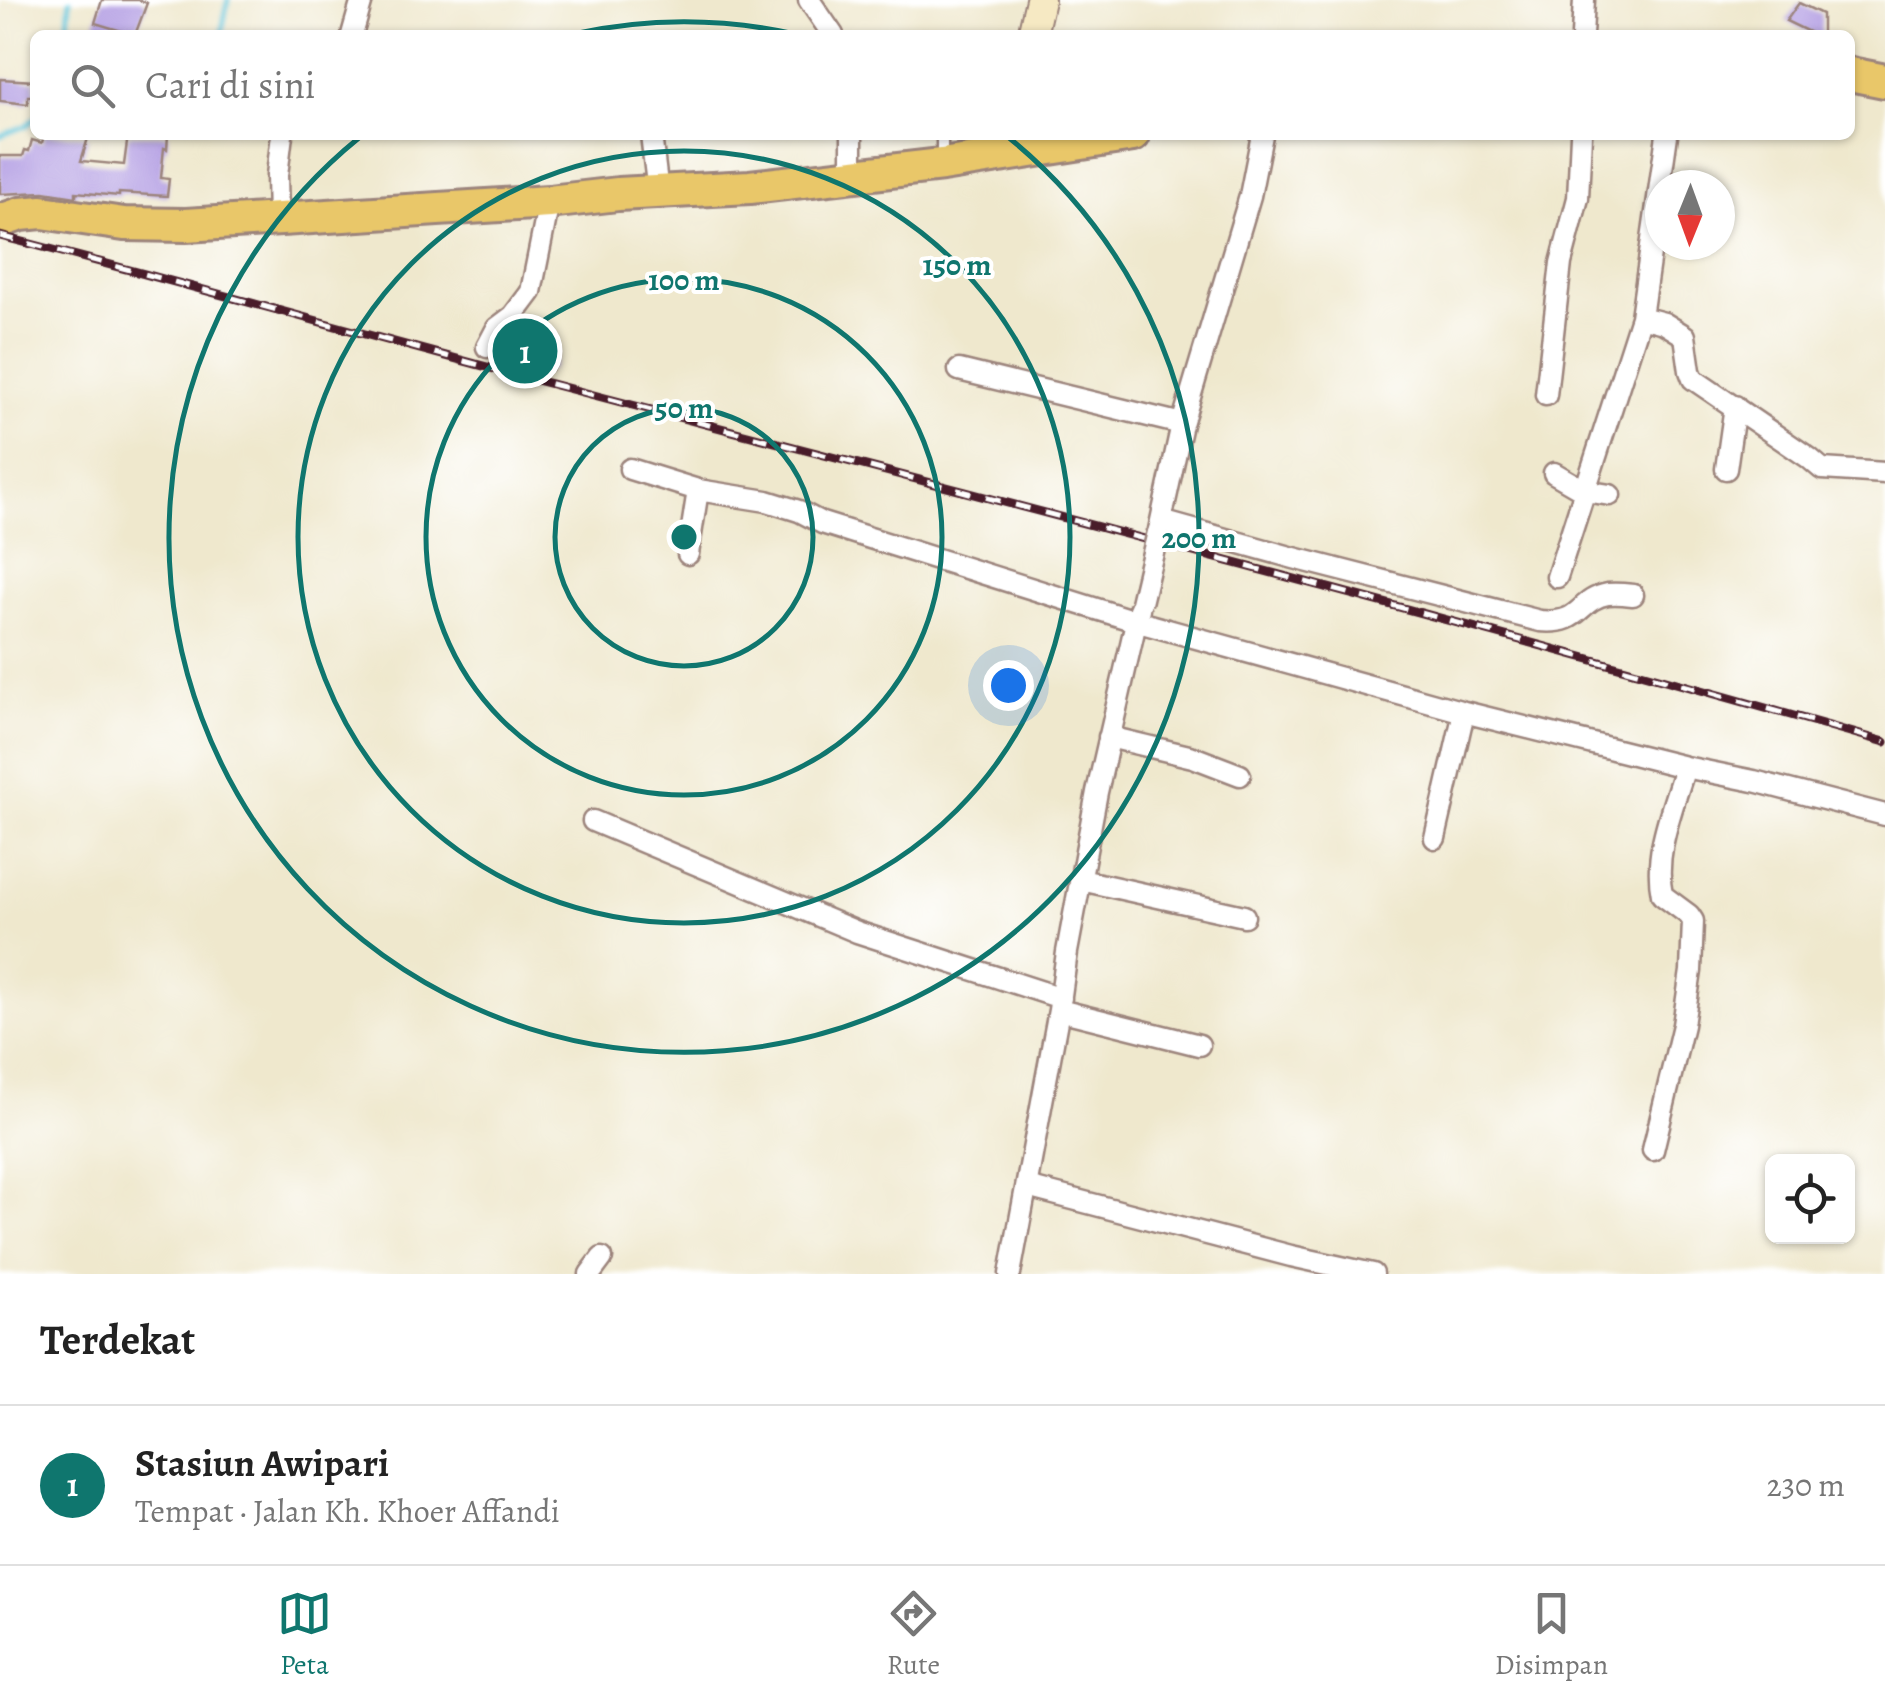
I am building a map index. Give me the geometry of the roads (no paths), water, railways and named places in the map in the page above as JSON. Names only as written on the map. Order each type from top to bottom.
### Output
[{"type":"main road","points":[[1855,75],[1885,79]]},
{"type":"main road","points":[[0,221],[32,212],[62,213],[92,221],[149,226],[750,187],[852,177],[942,150],[1071,140]]},
{"type":"street","points":[[353,30],[362,0]]},
{"type":"street","points":[[810,0],[831,30]]},
{"type":"street","points":[[1033,30],[1040,0]]},
{"type":"street","points":[[1582,30],[1584,0]]},
{"type":"street","points":[[278,220],[282,140]]},
{"type":"street","points":[[652,140],[658,192]]},
{"type":"street","points":[[852,140],[852,177]]},
{"type":"street","points":[[1010,1274],[1108,737],[1182,424],[1250,196],[1261,140]]},
{"type":"street","points":[[1546,396],[1561,263],[1578,198],[1581,140]]},
{"type":"street","points":[[1556,576],[1641,317],[1667,140]]},
{"type":"street","points":[[488,347],[498,328],[531,292],[549,202]]},
{"type":"street","points":[[1641,317],[1664,322],[1685,336],[1694,379],[1822,469],[1885,474]]},
{"type":"street","points":[[960,370],[1182,424]]},
{"type":"street","points":[[1726,469],[1735,406]]},
{"type":"street","points":[[630,468],[698,490],[783,506],[822,523],[1138,612],[1464,712],[1885,815]]},
{"type":"street","points":[[1554,473],[1585,491],[1610,496]]},
{"type":"street","points":[[688,554],[698,490]]},
{"type":"street","points":[[1160,526],[1540,621],[1569,620],[1586,605],[1610,594],[1633,595]]},
{"type":"street","points":[[1435,838],[1464,712]]},
{"type":"street","points":[[1108,737],[1193,757],[1240,775]]},
{"type":"street","points":[[1653,1150],[1683,1025],[1691,971],[1693,921],[1662,895],[1659,869],[1662,844],[1685,767]]},
{"type":"street","points":[[593,821],[857,932],[1060,1004],[1198,1045]]},
{"type":"street","points":[[1082,880],[1244,916]]},
{"type":"street","points":[[1028,1188],[1373,1274]]},
{"type":"waterway","points":[[67,30],[70,0]]},
{"type":"waterway","points":[[222,30],[228,0]]},
{"type":"waterway","points":[[0,136],[30,122]]},
{"type":"railway","points":[[0,236],[1382,602],[1885,742]]},
{"type":"place","name":"Stasiun Awipari","points":[[525,351]]}]
